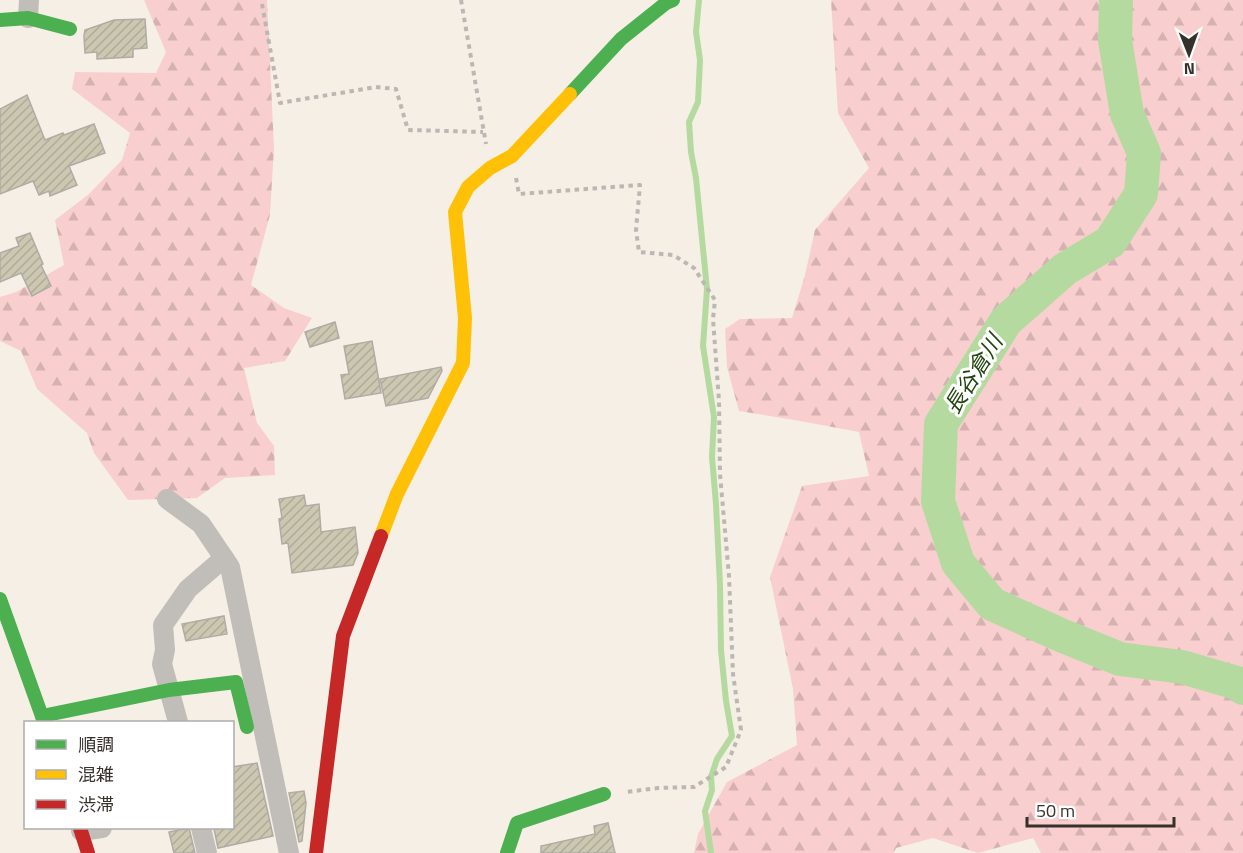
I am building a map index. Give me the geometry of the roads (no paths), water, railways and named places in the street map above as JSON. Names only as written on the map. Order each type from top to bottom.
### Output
[{"type":"street","points":[[316,853],[343,636],[397,494],[464,363],[465,318],[455,212],[468,187],[490,168],[512,156],[621,39],[666,3],[673,0]]},
{"type":"street","points":[[0,20],[29,9],[70,29]]},
{"type":"street","points":[[167,499],[201,524],[230,567],[289,853]]},
{"type":"street","points":[[177,721],[162,664],[165,650],[163,625],[188,589],[224,558]]},
{"type":"street","points":[[0,599],[43,719],[169,690],[236,682],[247,727]]},
{"type":"street","points":[[507,853],[517,823],[604,794]]},
{"type":"street","points":[[81,829],[88,853]]},
{"type":"street","points":[[201,829],[207,853]]},
{"type":"waterway","points":[[699,0],[696,32],[700,60],[698,102],[689,122],[707,289],[703,346],[714,417],[712,457],[720,585],[721,650],[732,736],[717,759],[711,777],[712,790],[705,811],[711,853]]},
{"type":"waterway","name":"長谷倉川","points":[[1116,0],[1115,40],[1127,114],[1144,153],[1141,194],[1110,242],[1065,269],[1006,321],[941,424],[938,501],[958,563],[992,604],[1120,659],[1182,667],[1237,683],[1243,688]]}]
